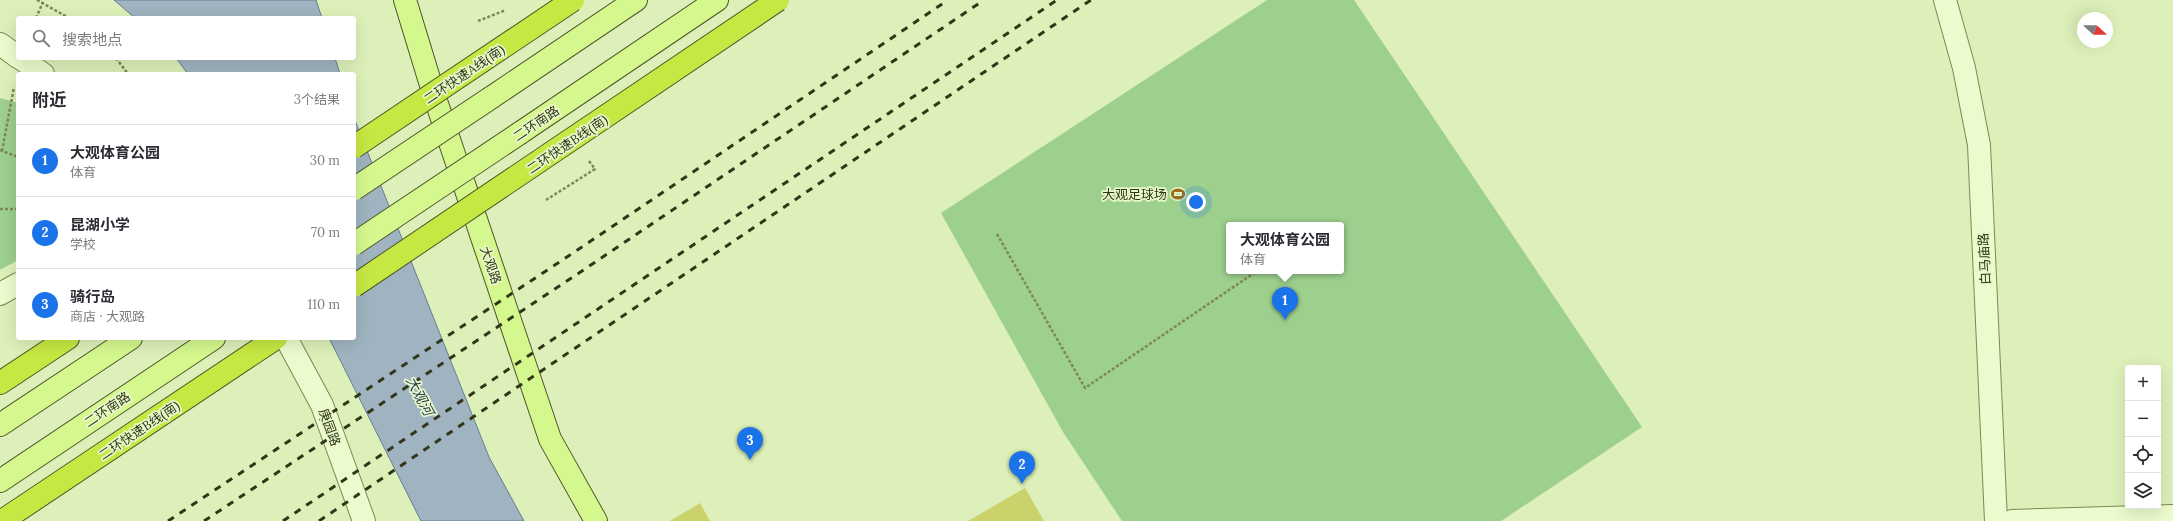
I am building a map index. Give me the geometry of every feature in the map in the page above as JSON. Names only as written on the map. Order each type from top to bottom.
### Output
[{"type":"highway","name":"二环快速A线(南)","points":[[356,146],[573,0]]},
{"type":"highway","name":"二环快速B线(南)","points":[[356,285],[778,0]]},
{"type":"highway","points":[[0,383],[65,340]]},
{"type":"highway","name":"二环快速B线(南)","points":[[2,521],[273,340]]},
{"type":"main road","name":"大观路","points":[[405,0],[434,95],[550,439],[596,521]]},
{"type":"main road","points":[[356,188],[636,0]]},
{"type":"main road","name":"二环南路","points":[[356,243],[717,0]]},
{"type":"main road","points":[[0,426],[128,340]]},
{"type":"main road","name":"二环南路","points":[[0,481],[211,340]]},
{"type":"street","name":"白马庙路","points":[[1945,0],[1964,68],[1979,145],[1996,521]]},
{"type":"street","points":[[0,44],[16,55]]},
{"type":"street","points":[[23,60],[40,72]]},
{"type":"street","points":[[0,294],[16,285]]},
{"type":"street","name":"庚园路","points":[[287,340],[322,405],[364,521]]},
{"type":"street","points":[[2012,521],[2173,516]]},
{"type":"path","points":[[37,0],[43,2],[65,16]]},
{"type":"path","points":[[37,16],[43,2]]},
{"type":"path","points":[[478,21],[511,7]]},
{"type":"path","points":[[118,60],[126,72]]},
{"type":"path","points":[[14,81],[1,151],[16,156]]},
{"type":"path","points":[[546,200],[595,169]]},
{"type":"path","points":[[0,209],[16,209]]},
{"type":"path","points":[[997,234],[1085,388],[1253,274]]},
{"type":"green space","points":[[1267,0],[1354,0],[1642,427],[1501,521],[1122,521],[1063,432],[941,213]]},
{"type":"green space","points":[[0,98],[16,102],[16,261],[0,270]]},
{"type":"water","points":[[114,0],[316,0],[321,16],[133,16]]},
{"type":"water","points":[[178,60],[336,60],[339,72],[186,72]]},
{"type":"water","name":"大观河","points":[[356,123],[489,457],[524,521],[421,521],[330,340],[356,340]]},
{"type":"building","points":[[1025,488],[1044,521],[968,521]]},
{"type":"building","points":[[700,503],[710,521],[670,521]]},
{"type":"railway","points":[[168,521],[570,255],[948,0]]},
{"type":"railway","points":[[204,521],[579,273],[984,0]]},
{"type":"railway","points":[[283,521],[1057,0]]},
{"type":"railway","points":[[319,521],[1091,0]]},
{"type":"place","name":"大观足球场","points":[[1178,194]]},
{"type":"place","name":"大观体育公园","points":[[1285,320]]},
{"type":"place","name":"骑行岛","points":[[750,460]]},
{"type":"place","name":"昆湖小学","points":[[1022,484]]}]
